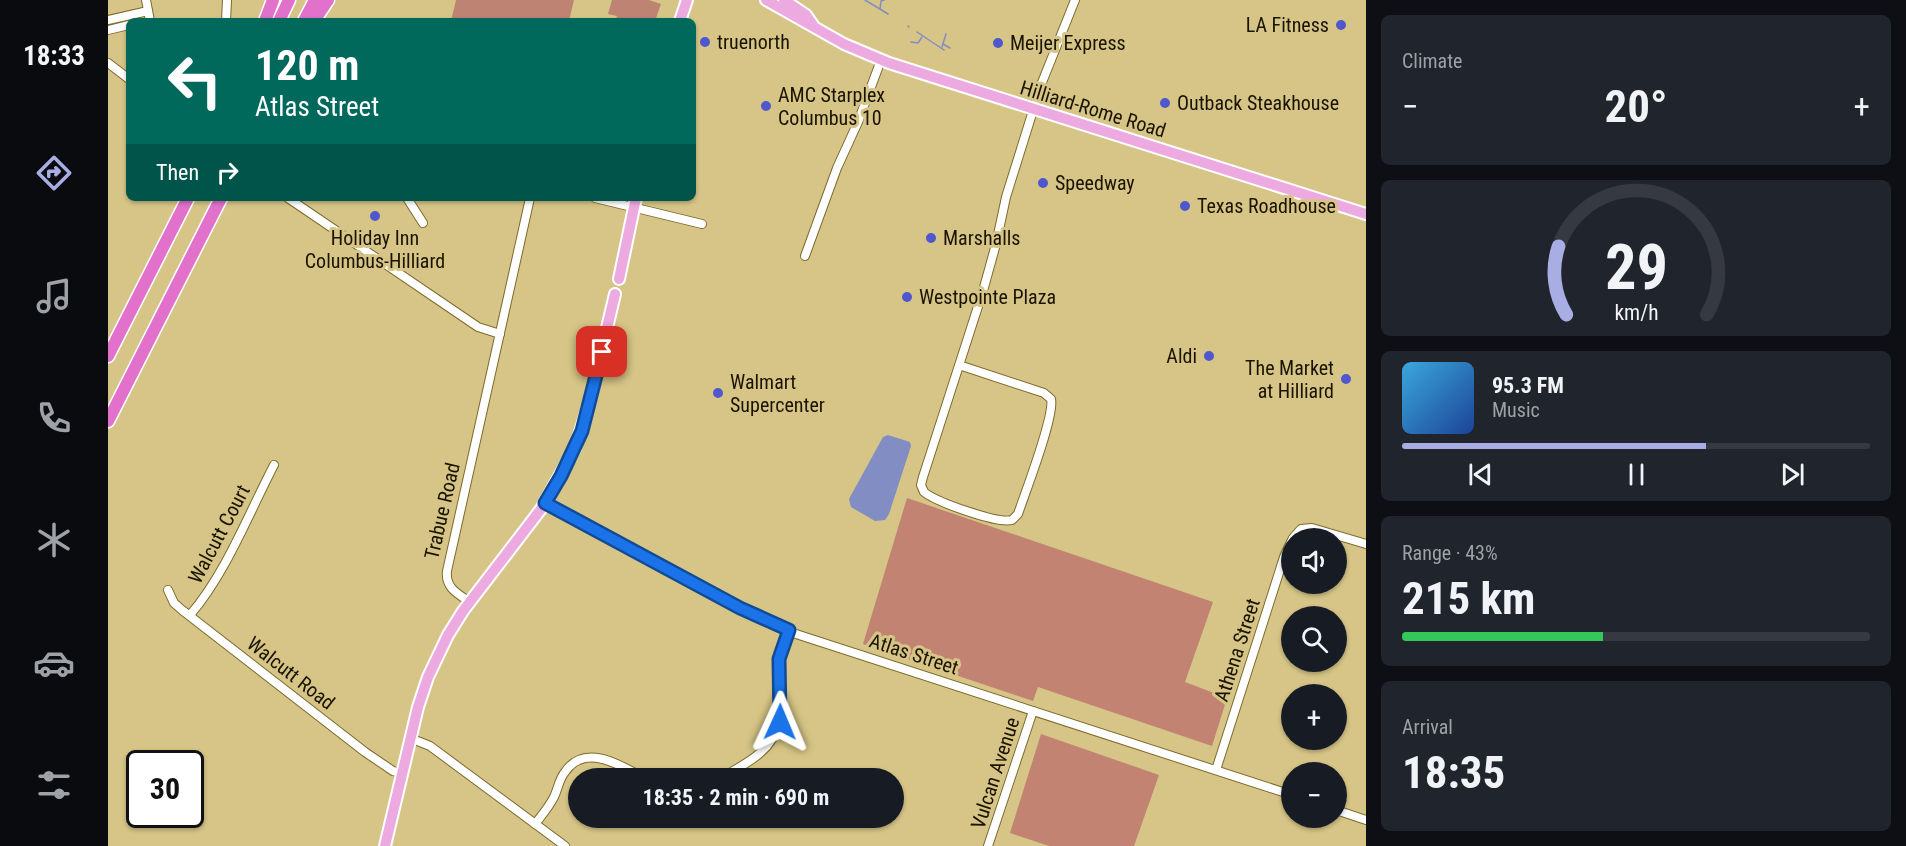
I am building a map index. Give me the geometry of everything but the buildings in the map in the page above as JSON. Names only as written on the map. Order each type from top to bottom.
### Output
[{"type":"highway","points":[[266,18],[273,0]]},
{"type":"highway","points":[[280,18],[288,0]]},
{"type":"highway","points":[[306,18],[315,0]]},
{"type":"highway","points":[[316,18],[328,0]]},
{"type":"highway","points":[[176,221],[182,201]]},
{"type":"highway","points":[[108,356],[186,201]]},
{"type":"highway","points":[[108,409],[213,201]]},
{"type":"highway","points":[[108,421],[219,201]]},
{"type":"main road","points":[[681,18],[687,0]]},
{"type":"main road","name":"Hilliard-Rome Road","points":[[766,0],[798,20],[881,60],[1366,214]]},
{"type":"main road","name":"Hilliard-Rome Road","points":[[784,0],[806,15],[813,26]]},
{"type":"main road","points":[[619,279],[635,203]]},
{"type":"main road","points":[[385,846],[418,707],[434,663],[448,635],[470,602],[545,503],[561,476],[582,431],[615,294]]},
{"type":"street","points":[[146,0],[149,18]]},
{"type":"street","points":[[226,18],[228,0]]},
{"type":"street","points":[[959,364],[1044,393],[1051,399],[1052,409],[1036,460],[1018,514],[1012,520],[1000,521],[939,501],[924,492],[921,485],[923,477],[959,364],[991,264],[1006,197],[1033,109],[1075,0]]},
{"type":"street","points":[[108,20],[148,11]]},
{"type":"street","points":[[108,30],[126,26]]},
{"type":"street","points":[[805,256],[837,168],[858,122],[881,60]]},
{"type":"street","points":[[108,63],[126,77]]},
{"type":"street","points":[[292,201],[478,327],[500,334]]},
{"type":"street","points":[[408,201],[423,223]]},
{"type":"street","name":"Trabue Road","points":[[470,602],[451,588],[446,578],[447,571],[529,201]]},
{"type":"street","points":[[619,201],[635,203],[702,224]]},
{"type":"street","points":[[615,294],[619,279]]},
{"type":"street","name":"Walcutt Court","points":[[190,615],[217,578],[274,465]]},
{"type":"street","name":"Atlas Street","points":[[545,503],[740,608],[789,630],[1281,791]]},
{"type":"street","name":"Athena Street","points":[[1347,538],[1366,544]]},
{"type":"street","name":"Athena Street","points":[[1215,770],[1281,566]]},
{"type":"street","name":"Walcutt Road","points":[[168,590],[174,603],[365,752],[393,771],[401,773]]},
{"type":"street","points":[[737,768],[760,754],[775,734],[780,722],[779,659],[789,630]]},
{"type":"street","name":"Vulcan Avenue","points":[[988,846],[1033,711]]},
{"type":"street","points":[[410,738],[430,746],[565,846]]},
{"type":"street","points":[[570,768],[577,762],[591,757],[601,758],[622,768]]},
{"type":"street","points":[[535,824],[553,800],[564,773],[568,770]]},
{"type":"street","points":[[1347,814],[1366,820]]},
{"type":"shaded area","points":[[456,0],[574,0],[570,18],[452,18]]},
{"type":"shaded area","points":[[612,0],[649,0],[661,4],[656,18],[616,18],[617,16],[608,14]]},
{"type":"shaded area","points":[[907,498],[1213,602],[1185,682],[1227,698],[1212,746],[1038,687],[1033,701],[863,644]]},
{"type":"shaded area","points":[[1041,734],[1159,775],[1134,846],[1049,846],[1010,833]]},
{"type":"water","points":[[888,435],[910,442],[911,446],[889,514],[885,520],[875,521],[851,507],[849,499],[883,437]]},
{"type":"waterway","points":[[865,0],[880,9]]},
{"type":"waterway","points":[[884,0],[881,1],[880,9],[888,14]]},
{"type":"waterway","points":[[917,32],[944,50]]},
{"type":"waterway","points":[[942,47],[946,34]]},
{"type":"waterway","points":[[911,42],[918,43],[922,37]]},
{"type":"waterway","points":[[943,44],[950,48]]},
{"type":"place","name":"LA Fitness","points":[[1341,25]]},
{"type":"place","name":"truenorth","points":[[705,42]]},
{"type":"place","name":"Meijer Express","points":[[998,43]]},
{"type":"place","name":"Outback Steakhouse","points":[[1165,103]]},
{"type":"place","name":"AMC Starplex Columbus 10","points":[[766,106]]},
{"type":"place","name":"Speedway","points":[[1043,183]]},
{"type":"place","name":"Texas Roadhouse","points":[[1185,206]]},
{"type":"place","name":"Holiday Inn Columbus-Hilliard","points":[[375,216]]},
{"type":"place","name":"Marshalls","points":[[931,238]]},
{"type":"place","name":"Westpointe Plaza","points":[[907,297]]},
{"type":"place","name":"Aldi","points":[[1209,356]]},
{"type":"place","name":"The Market at Hilliard","points":[[1346,379]]},
{"type":"place","name":"Walmart Supercenter","points":[[718,393]]},
{"type":"route","points":[[602,352],[582,431],[561,476],[545,503],[740,608],[789,630],[779,659],[780,722]]}]
